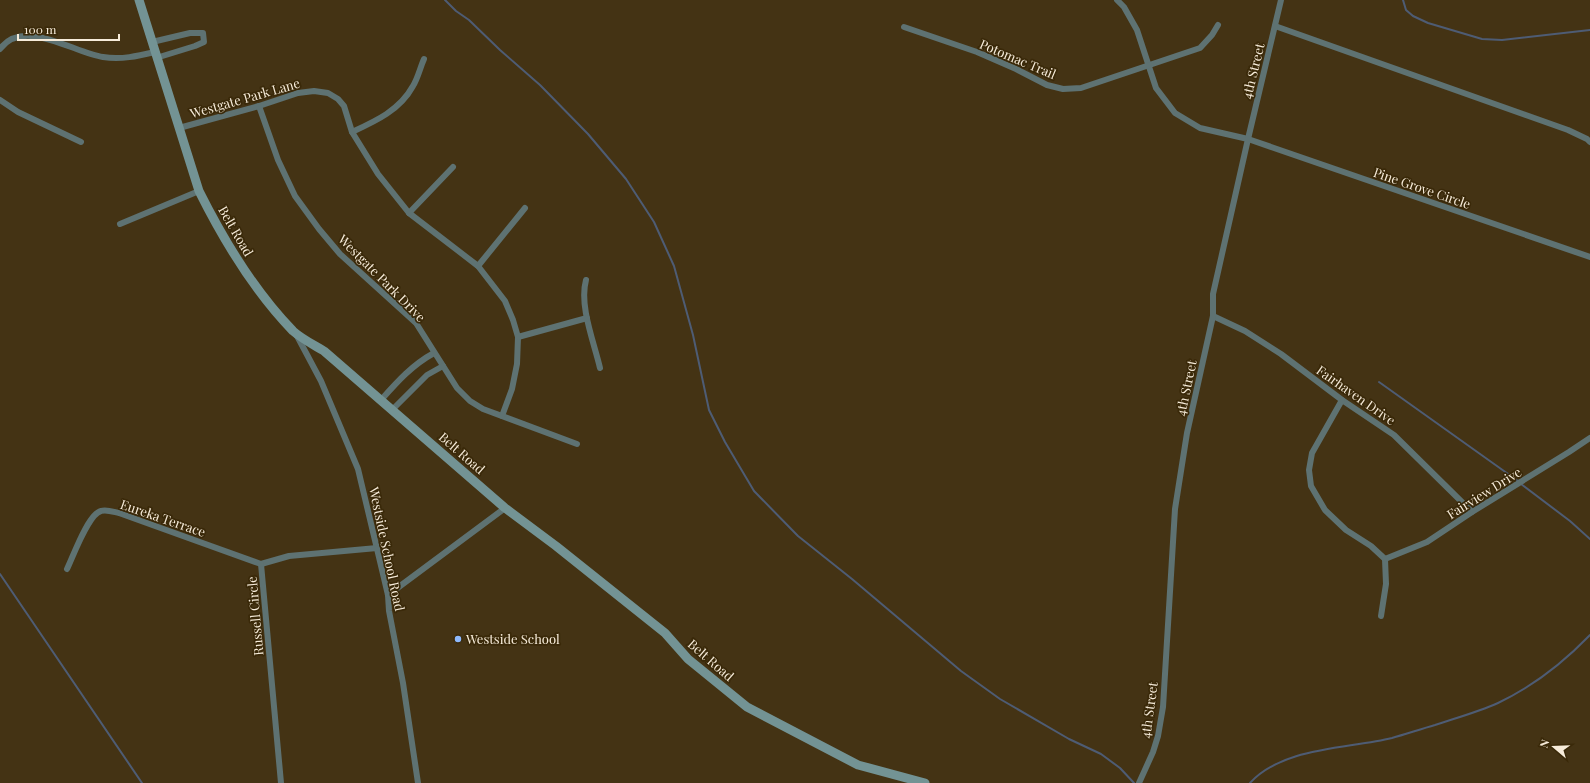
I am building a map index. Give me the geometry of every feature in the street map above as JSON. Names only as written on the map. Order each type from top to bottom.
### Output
[{"type":"street","name":"Belt Road","points":[[139,0],[199,191],[237,260],[294,332],[324,352],[505,508],[556,546],[664,633],[688,659],[747,707],[824,749],[858,765],[925,783]]},
{"type":"street","name":"Pine Grove Circle","points":[[1117,0],[1124,7],[1137,30],[1156,88],[1175,113],[1200,128],[1248,139],[1590,257]]},
{"type":"street","name":"4th Street","points":[[1139,783],[1153,752],[1162,715],[1175,509],[1187,433],[1213,316],[1212,294],[1281,0]]},
{"type":"street","name":"Potomac Trail","points":[[904,27],[977,52],[1016,69],[1047,85],[1063,89],[1081,88],[1175,58],[1200,48],[1212,35],[1218,25]]},
{"type":"street","points":[[1275,26],[1568,130],[1590,142]]},
{"type":"street","points":[[0,49],[14,39],[28,36],[40,36],[94,56],[121,58],[156,55],[195,46],[204,42],[203,33],[190,33],[152,42]]},
{"type":"street","points":[[352,132],[378,119],[400,104],[413,86],[424,60]]},
{"type":"street","name":"Westgate Park Lane","points":[[179,128],[259,106],[298,93],[314,91],[328,93],[338,99],[344,106],[352,132],[378,174],[409,212],[478,266],[505,301],[518,337],[517,364],[512,389],[502,416]]},
{"type":"street","points":[[0,100],[18,112],[81,142]]},
{"type":"street","name":"Westgate Park Drive","points":[[259,106],[278,160],[295,196],[319,229],[340,254],[416,323],[457,388],[470,401],[483,409],[577,444]]},
{"type":"street","points":[[409,212],[453,167]]},
{"type":"street","points":[[120,224],[199,191]]},
{"type":"street","points":[[478,266],[526,208]]},
{"type":"street","points":[[586,280],[583,290],[587,318],[600,368]]},
{"type":"street","name":"Fairhaven Drive","points":[[1213,316],[1245,331],[1281,354],[1342,400],[1394,436],[1472,512]]},
{"type":"street","points":[[518,337],[587,318]]},
{"type":"street","name":"Westside School Road","points":[[294,332],[321,382],[358,469],[388,595],[389,611],[403,683],[418,783]]},
{"type":"street","points":[[381,400],[409,370],[421,360],[434,353]]},
{"type":"street","points":[[392,410],[427,375],[443,366]]},
{"type":"street","points":[[1342,400],[1312,453],[1309,470],[1311,486],[1325,510],[1346,530],[1371,546],[1385,559],[1386,584],[1381,616]]},
{"type":"street","name":"Fairview Drive","points":[[1385,559],[1427,542],[1590,438]]},
{"type":"street","points":[[388,595],[505,508]]},
{"type":"street","name":"Eureka Terrace","points":[[67,569],[87,525],[96,512],[103,510],[119,513],[261,564]]},
{"type":"street","name":"Russell Circle","points":[[281,783],[261,564],[289,556],[377,548]]},
{"type":"waterway","points":[[445,0],[540,85],[588,134],[626,179],[654,222],[674,266],[693,335],[709,410],[725,442],[754,491],[798,536],[852,579],[961,671],[1000,699],[1069,739],[1101,754],[1120,768],[1134,783]]},
{"type":"waterway","points":[[1403,0],[1406,10],[1413,16],[1428,23],[1482,39],[1502,40],[1590,30]]},
{"type":"waterway","points":[[1379,382],[1518,481]]},
{"type":"waterway","points":[[1521,484],[1570,521],[1590,539]]},
{"type":"waterway","points":[[0,574],[142,783]]},
{"type":"waterway","points":[[1250,783],[1264,771],[1280,762],[1298,756],[1316,751],[1392,738],[1467,715],[1498,703],[1524,689],[1547,673],[1559,664],[1590,635]]},
{"type":"place","name":"Westside School","points":[[458,639]]}]
